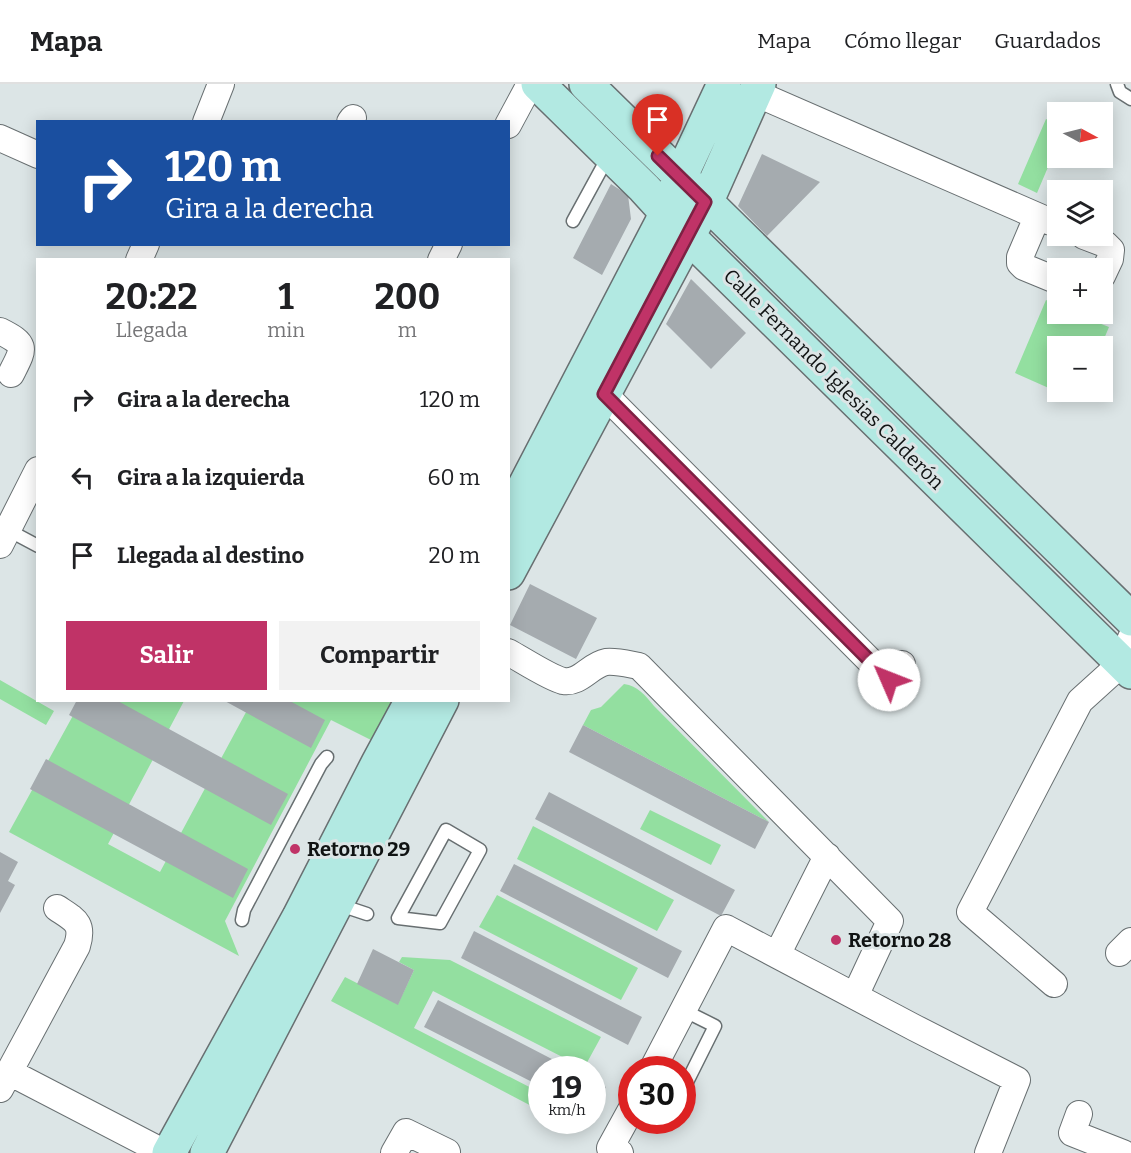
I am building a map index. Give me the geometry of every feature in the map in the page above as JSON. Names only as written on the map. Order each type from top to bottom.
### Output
[{"type":"street","points":[[207,120],[221,84]]},
{"type":"street","points":[[510,121],[530,84]]},
{"type":"street","name":"Calle Fernando Iglesias Calderón","points":[[538,84],[610,154],[688,236],[1128,658]]},
{"type":"street","name":"Calle Fernando Iglesias Calderón","points":[[586,84],[1131,619]]},
{"type":"street","points":[[510,562],[518,518],[656,235],[724,84]]},
{"type":"street","points":[[518,518],[604,394],[688,236],[757,89],[783,104],[1047,221],[1020,257],[1020,263],[1047,276]]},
{"type":"street","points":[[0,138],[36,154]]},
{"type":"street","points":[[0,331],[16,340],[21,346],[21,352],[11,374]]},
{"type":"street","points":[[604,394],[889,680],[902,664]]},
{"type":"street","points":[[3,534],[36,474]]},
{"type":"street","points":[[510,653],[564,681],[581,677],[604,663],[621,662],[639,666],[890,921],[855,996]]},
{"type":"street","points":[[1054,984],[969,912],[1080,701],[1128,658]]},
{"type":"street","points":[[333,901],[378,763],[411,702]]},
{"type":"street","points":[[57,908],[75,920],[79,928],[77,946],[4,1080],[167,1153],[244,1049],[333,901],[441,702]]},
{"type":"street","points":[[777,955],[826,856]]},
{"type":"street","points":[[662,1056],[726,927],[1017,1080],[988,1153]]},
{"type":"street","points":[[207,1153],[244,1049]]},
{"type":"street","points":[[1079,1114],[1072,1132],[1123,1153]]},
{"type":"street","points":[[394,1153],[406,1132],[447,1152]]},
{"type":"street","points":[[618,1133],[610,1148],[620,1153]]},
{"type":"lane","points":[[1117,84],[1120,92],[1131,99]]},
{"type":"lane","points":[[573,220],[610,154]]},
{"type":"lane","points":[[3,534],[36,545]]},
{"type":"lane","points":[[242,920],[244,910],[321,764],[327,757]]},
{"type":"lane","points":[[446,830],[480,850],[440,923],[398,918],[446,830]]},
{"type":"lane","points":[[683,1010],[715,1026],[696,1064]]},
{"type":"green space","points":[[1046,119],[1048,168],[1037,193],[1018,184]]},
{"type":"green space","points":[[1046,300],[1047,324],[1101,324],[1109,327],[1105,336],[1047,336],[1047,387],[1015,373]]},
{"type":"green space","points":[[0,680],[54,711],[46,725],[0,699]]},
{"type":"green space","points":[[624,684],[637,689],[644,695],[769,822],[583,725],[591,710],[601,707]]},
{"type":"green space","points":[[80,702],[183,702],[108,844],[160,872],[251,702],[403,702],[381,745],[331,720],[225,921],[239,956],[9,832]]},
{"type":"green space","points":[[650,810],[721,845],[711,865],[640,829]]},
{"type":"green space","points":[[533,826],[674,900],[657,931],[517,859]]},
{"type":"green space","points":[[497,895],[638,968],[621,1000],[479,927]]},
{"type":"green space","points":[[402,957],[450,960],[601,1037],[591,1056],[560,1056],[433,991],[414,1028],[528,1086],[528,1104],[331,1001],[345,977],[398,1004],[414,970],[399,962]]},
{"type":"building","points":[[762,154],[820,182],[767,236],[738,206]]},
{"type":"building","points":[[611,184],[628,195],[631,219],[602,275],[573,258]]},
{"type":"building","points":[[691,279],[746,333],[711,369],[666,324]]},
{"type":"building","points":[[530,584],[597,618],[576,659],[510,625]]},
{"type":"building","points":[[76,702],[120,702],[288,794],[271,825],[69,715]]},
{"type":"building","points":[[227,702],[292,702],[325,720],[311,748]]},
{"type":"building","points":[[583,725],[769,822],[755,849],[569,752]]},
{"type":"building","points":[[46,759],[248,869],[233,898],[30,789]]},
{"type":"building","points":[[549,792],[735,890],[721,916],[535,819]]},
{"type":"building","points":[[0,852],[18,862],[8,881],[15,885],[0,913]]},
{"type":"building","points":[[514,864],[682,951],[668,978],[500,891]]},
{"type":"building","points":[[474,931],[642,1017],[628,1045],[461,958]]},
{"type":"building","points":[[373,949],[414,970],[398,1005],[357,984]]},
{"type":"building","points":[[438,1000],[546,1056],[528,1056],[528,1080],[424,1027]]},
{"type":"place","name":"Retorno 29","points":[[295,849]]},
{"type":"place","name":"Retorno 28","points":[[836,940]]},
{"type":"route","points":[[658,156],[705,202],[604,394],[889,680]]}]
